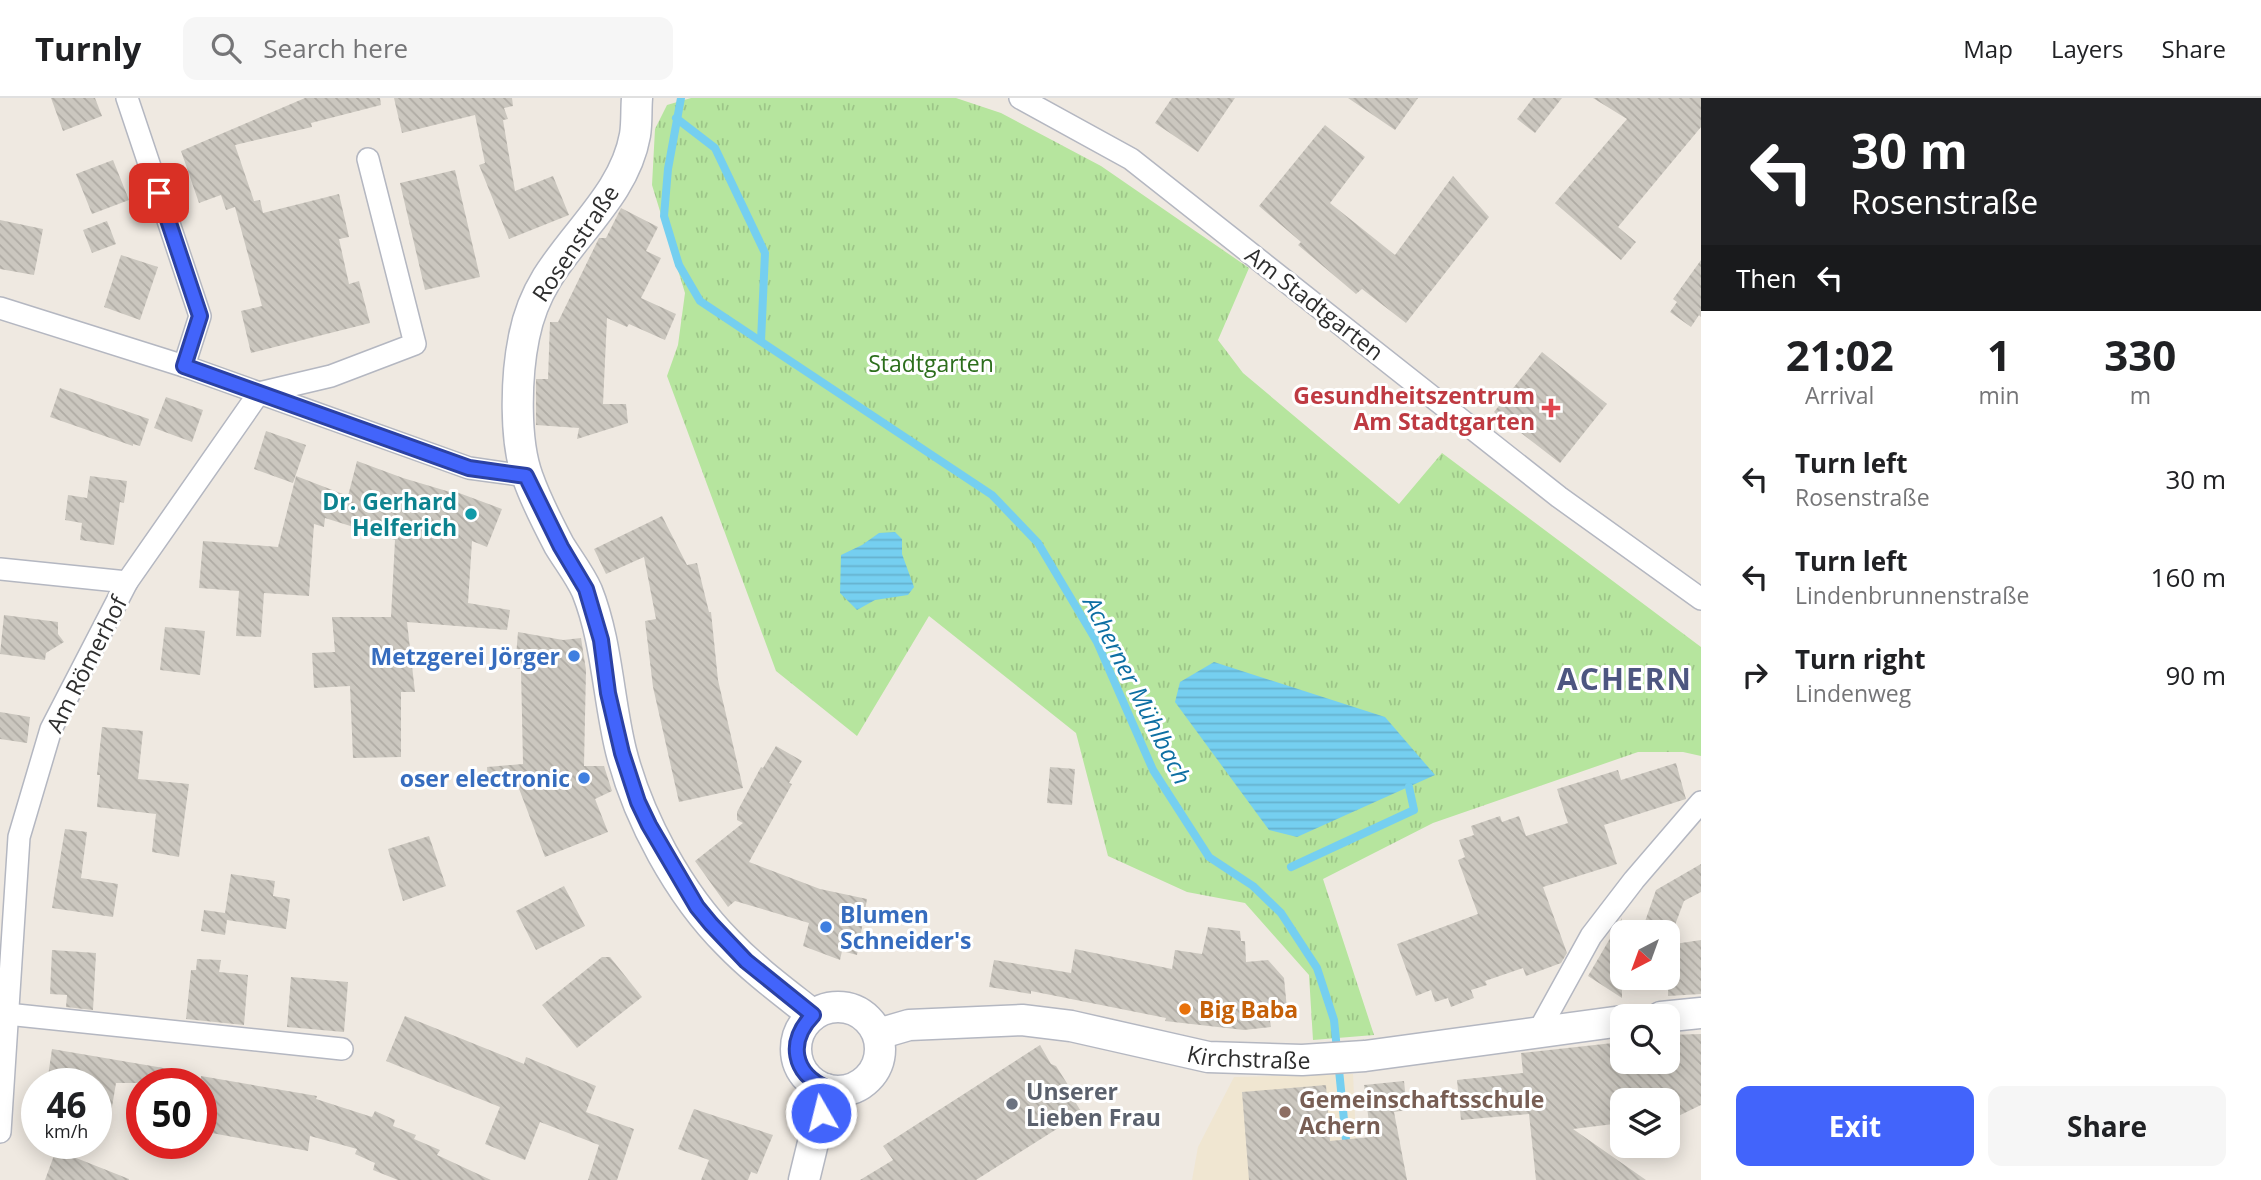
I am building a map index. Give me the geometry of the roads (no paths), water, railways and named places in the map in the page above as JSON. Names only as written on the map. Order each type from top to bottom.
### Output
[{"type":"main road","name":"Rosenstraße","points":[[637,98],[635,135],[622,173],[607,198],[548,278],[531,309],[518,379],[519,434],[526,476],[561,547],[586,589],[601,640],[608,693],[622,753],[638,802],[649,825],[697,907],[719,933],[746,961],[813,1015]]},
{"type":"main road","points":[[833,1007],[844,1007],[865,1016],[878,1034],[880,1054],[872,1073],[856,1086],[836,1090],[826,1088],[807,1076],[797,1056],[799,1033],[813,1015],[833,1007]]},
{"type":"main road","points":[[1680,1015],[1701,1013]]},
{"type":"main road","name":"Kirchstraße","points":[[878,1034],[909,1025],[1022,1020],[1071,1026],[1208,1057],[1312,1059],[1365,1056],[1610,1023]]},
{"type":"main road","points":[[804,1180],[826,1088]]},
{"type":"street","points":[[127,98],[200,316],[184,366]]},
{"type":"street","name":"Am Stadtgarten","points":[[1020,98],[1131,159],[1559,497],[1701,598]]},
{"type":"street","points":[[259,393],[331,376],[415,344],[368,159]]},
{"type":"street","points":[[0,308],[184,366],[469,468],[526,476]]},
{"type":"street","name":"Am Römerhof","points":[[0,1132],[7,1014],[10,835],[51,729],[127,582],[259,393]]},
{"type":"street","points":[[0,569],[127,582]]},
{"type":"street","points":[[1538,1032],[1591,936],[1634,880],[1701,802]]},
{"type":"street","points":[[7,1014],[342,1049]]},
{"type":"water","points":[[895,532],[902,539],[902,554],[914,587],[908,595],[875,600],[857,610],[840,593],[841,555],[879,533]]},
{"type":"water","points":[[1214,662],[1385,717],[1435,775],[1297,837],[1269,830],[1175,702],[1180,682]]},
{"type":"waterway","name":"Acherner Mühlbach","points":[[681,98],[668,169],[664,216],[679,265],[700,301],[992,495],[1038,543],[1097,642],[1153,770],[1209,857],[1253,886],[1281,913],[1317,968],[1334,1020],[1347,1150]]},
{"type":"waterway","points":[[676,118],[715,148],[765,253],[761,341]]},
{"type":"waterway","points":[[1291,867],[1414,810],[1409,787]]},
{"type":"place","name":"Gesundheitszentrum Am Stadtgarten","points":[[1551,408]]},
{"type":"place","name":"Dr. Gerhard Helferich","points":[[471,514]]},
{"type":"place","name":"Metzgerei Jörger","points":[[574,656]]},
{"type":"place","name":"oser electronic","points":[[584,778]]},
{"type":"place","name":"Blumen Schneider's","points":[[826,927]]},
{"type":"place","name":"Big Baba","points":[[1185,1009]]},
{"type":"place","name":"Unserer Lieben Frau","points":[[1012,1104]]},
{"type":"place","name":"Gemeinschaftsschule Achern","points":[[1285,1112]]},
{"type":"district","name":"ACHERN","points":[[1625,678]]},
{"type":"park label","name":"Stadtgarten","points":[[931,363]]}]
